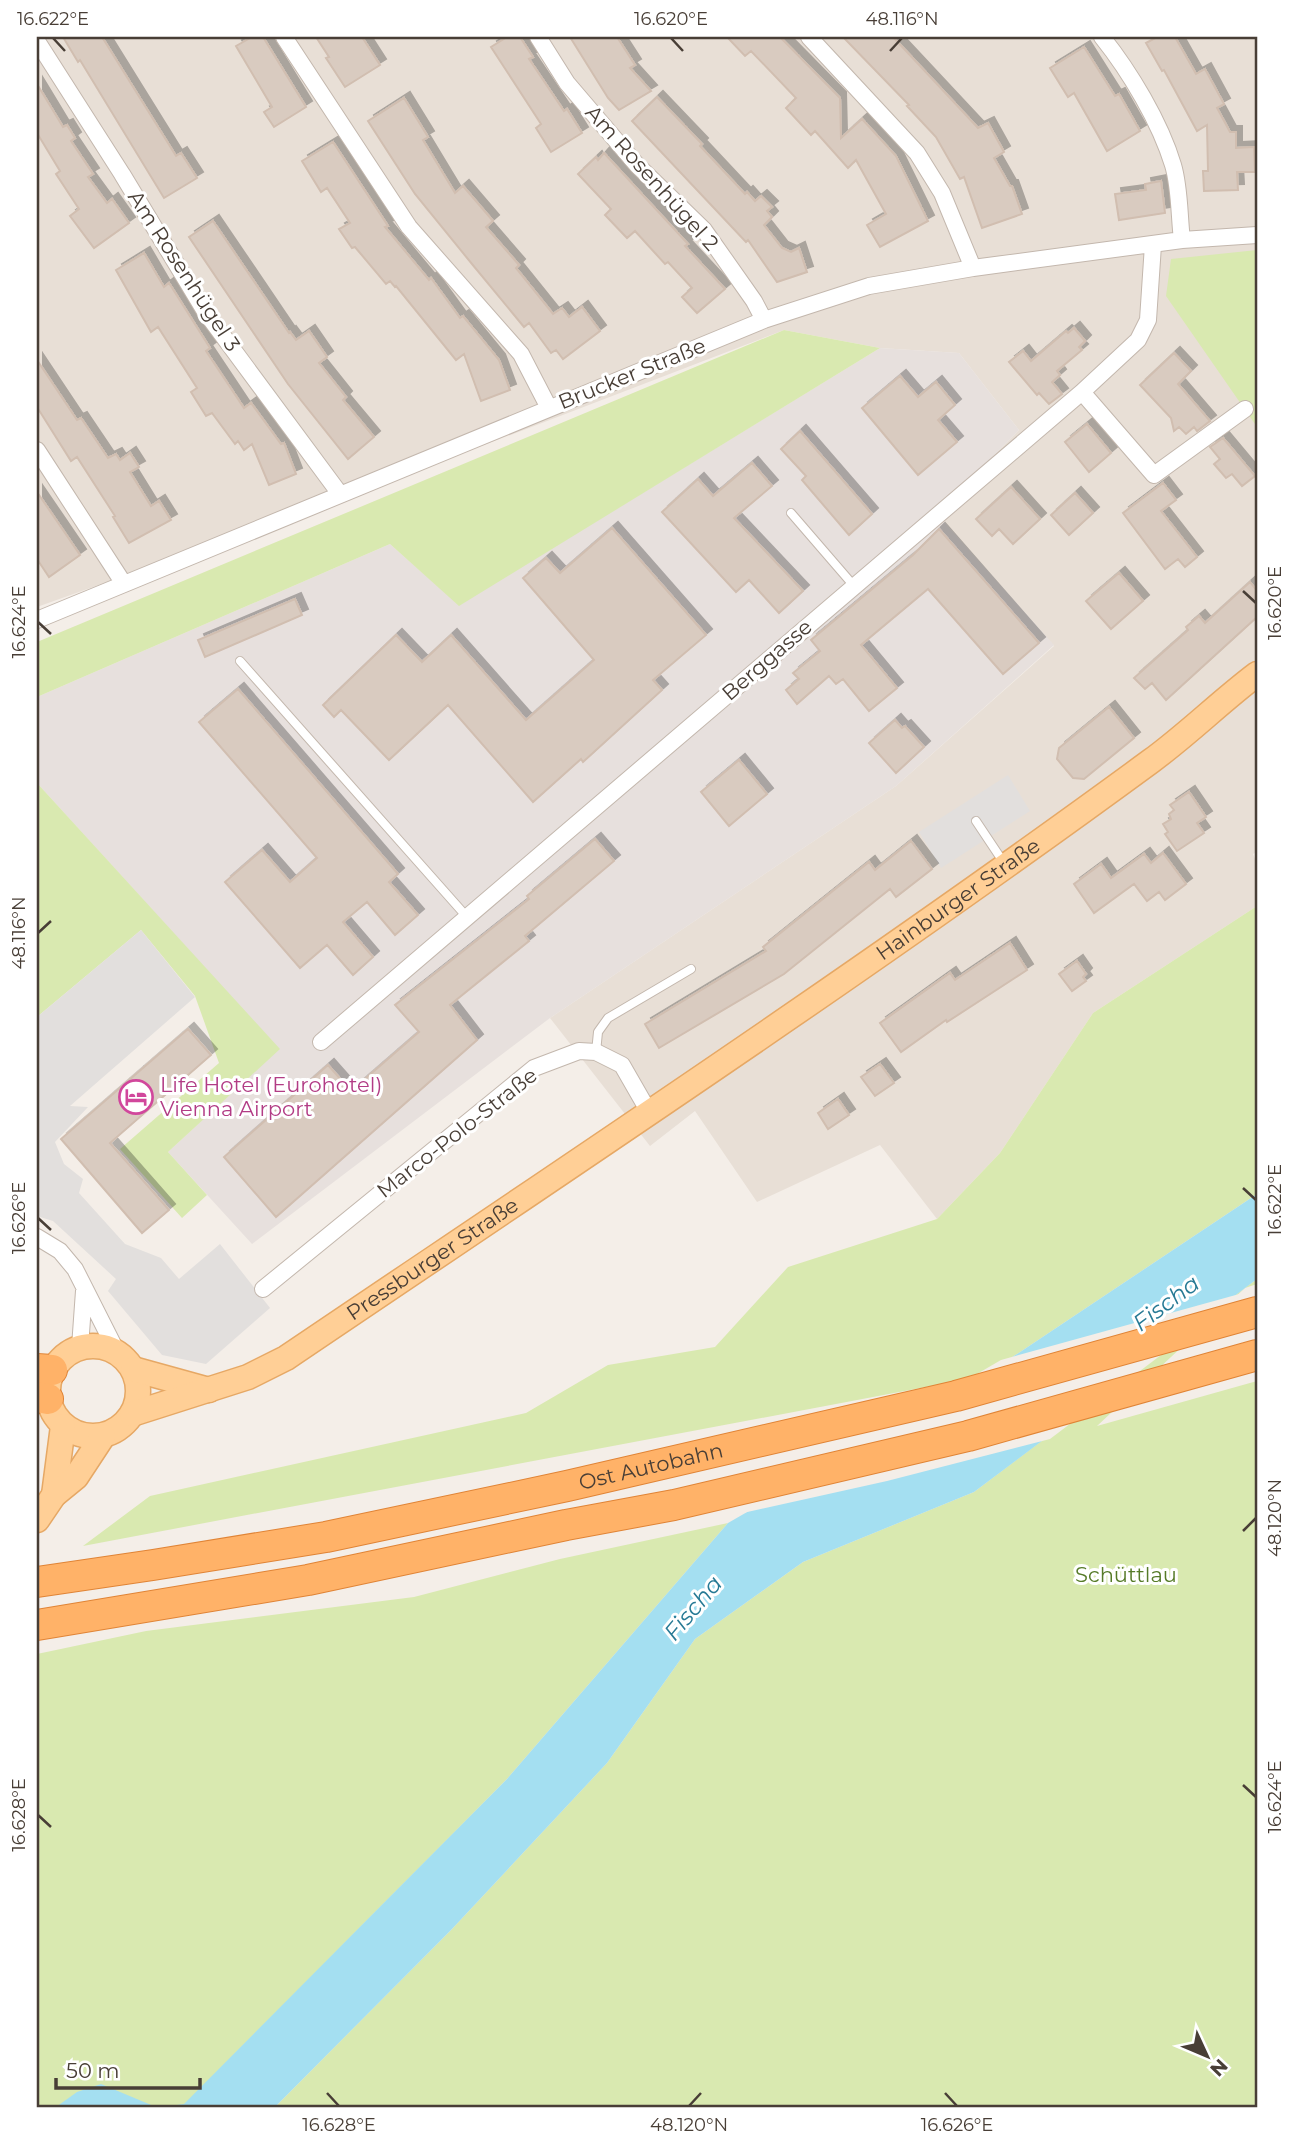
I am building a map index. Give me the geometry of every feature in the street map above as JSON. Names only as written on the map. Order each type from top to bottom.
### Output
[{"type":"highway","name":"Ost Autobahn","points":[[37,1581],[326,1537],[567,1486],[956,1396],[1257,1312]]},
{"type":"highway","name":"Ost Autobahn","points":[[37,1625],[308,1580],[674,1505],[968,1436],[1257,1355]]},
{"type":"main road","name":"Hainburger Straße","points":[[649,1112],[1005,866],[1155,758],[1257,674]]},
{"type":"main road","name":"Pressburger Straße","points":[[132,1414],[248,1377],[286,1358],[649,1112]]},
{"type":"main road","points":[[125,1361],[139,1392],[132,1414],[120,1428],[103,1436],[82,1435],[63,1426],[42,1398],[48,1384],[45,1370],[69,1352],[93,1345],[125,1361],[209,1390]]},
{"type":"main road","points":[[54,1495],[63,1426]]},
{"type":"main road","points":[[37,1520],[54,1495],[76,1477],[103,1436]]},
{"type":"street","points":[[284,37],[409,227],[521,354],[549,408]]},
{"type":"street","name":"Am Rosenhügel 2","points":[[538,37],[567,83],[637,165],[704,230],[754,301],[764,320]]},
{"type":"street","points":[[809,37],[917,153],[942,194],[973,268]]},
{"type":"street","points":[[1102,37],[1113,50],[1154,118],[1174,166],[1182,240]]},
{"type":"street","name":"Am Rosenhügel 3","points":[[37,41],[206,313],[340,494]]},
{"type":"street","name":"Brucker Straße","points":[[37,620],[764,320],[869,286],[973,268],[1182,240],[1257,236]]},
{"type":"street","name":"Berggasse","points":[[321,1042],[1082,391],[1138,340],[1148,320],[1153,245]]},
{"type":"street","points":[[1082,391],[1154,475],[1245,409]]},
{"type":"street","points":[[37,450],[124,584]]},
{"type":"street","name":"Marco-Polo-Straße","points":[[263,1289],[534,1068],[579,1051],[596,1052]]},
{"type":"street","points":[[596,1052],[622,1065],[649,1112]]},
{"type":"street","points":[[37,1237],[60,1251],[75,1269],[84,1291],[125,1361]]},
{"type":"street","points":[[80,1347],[84,1291]]},
{"type":"lane","points":[[791,513],[854,586]]},
{"type":"lane","points":[[240,661],[467,917]]},
{"type":"lane","points":[[976,821],[1005,866]]},
{"type":"lane","points":[[596,1052],[598,1032],[608,1018],[691,969]]},
{"type":"shaded area","points":[[37,37],[1257,37],[1257,852],[1253,854],[1257,864],[1257,906],[1093,1013],[1000,1153],[937,1219],[880,1145],[757,1202],[695,1111],[650,1146],[550,1018],[896,786],[1054,646],[937,514],[1019,430],[959,353],[880,348],[784,330],[393,480],[37,607]]},
{"type":"shaded area","points":[[880,348],[959,353],[1019,430],[937,514],[1054,645],[896,786],[550,1018],[252,1244],[168,1152],[279,1049],[37,783],[37,697],[390,544],[459,605]]},
{"type":"shaded area","points":[[1008,775],[1030,811],[941,868],[919,832]]},
{"type":"shaded area","points":[[141,930],[195,997],[70,1106],[88,1107],[55,1142],[64,1164],[83,1179],[79,1193],[125,1244],[161,1258],[179,1279],[220,1244],[270,1308],[206,1364],[162,1355],[108,1291],[116,1279],[53,1221],[37,1216],[37,1017]]},
{"type":"green space","points":[[1257,250],[1257,427],[1166,296],[1171,259]]},
{"type":"green space","points":[[784,330],[880,348],[459,606],[390,544],[37,697],[37,642]]},
{"type":"green space","points":[[37,783],[280,1049],[168,1152],[207,1195],[182,1218],[120,1149],[219,1063],[195,996],[141,930],[37,1017]]},
{"type":"green space","points":[[1257,906],[1257,1194],[984,1376],[83,1546],[150,1496],[526,1413],[608,1365],[715,1347],[788,1267],[937,1219],[1000,1153],[1093,1013]]},
{"type":"green space","name":"Schüttlau","points":[[1257,1279],[1257,1284],[1245,1288],[1097,1426],[1257,1381],[1257,2107],[275,2107],[452,1929],[607,1763],[695,1639],[803,1562],[974,1492],[1246,1287]]},
{"type":"green space","points":[[728,1523],[507,1779],[184,2105],[37,2107],[37,1654],[146,1631],[414,1597],[560,1559]]},
{"type":"water","name":"Fischa","points":[[1257,1194],[1257,1279],[974,1492],[803,1562],[695,1639],[607,1763],[452,1929],[275,2107],[162,2107],[184,2104],[507,1779],[728,1523],[984,1376]]},
{"type":"water","points":[[101,2084],[156,2107],[56,2107],[77,2092]]},
{"type":"pier","points":[[1243,1293],[1050,1439],[887,1481],[734,1515],[1001,1360]]},
{"type":"building","points":[[63,37],[102,37],[176,156],[181,153],[197,178],[164,198],[80,60],[78,62]]},
{"type":"building","points":[[252,37],[263,37],[306,107],[274,127],[264,112],[272,107],[236,46]]},
{"type":"building","points":[[316,37],[362,37],[380,65],[345,87]]},
{"type":"building","points":[[507,37],[520,37],[533,57],[529,59],[582,133],[551,152],[536,128],[541,124],[491,47]]},
{"type":"building","points":[[570,37],[617,37],[635,65],[630,68],[651,91],[619,110],[608,98]]},
{"type":"building","points":[[727,37],[780,37],[840,98],[841,138],[862,119],[896,156],[928,221],[880,247],[867,225],[886,214],[856,160],[848,168],[815,131],[811,135],[786,108],[796,98],[751,51],[745,56]]},
{"type":"building","points":[[843,37],[893,37],[978,128],[988,123],[1004,152],[994,158],[1012,186],[1022,214],[982,228],[964,177],[960,179],[936,137]]},
{"type":"building","points":[[1157,37],[1175,37],[1196,74],[1205,69],[1224,104],[1217,108],[1230,132],[1236,132],[1236,148],[1254,147],[1255,172],[1237,172],[1238,190],[1204,191],[1203,171],[1208,171],[1207,125],[1197,131],[1146,43]]},
{"type":"building","points":[[1084,47],[1115,96],[1119,94],[1140,131],[1107,151],[1074,93],[1068,97],[1050,68]]},
{"type":"building","points":[[37,84],[63,127],[67,125],[75,138],[71,141],[93,174],[88,177],[107,203],[112,199],[129,223],[94,248],[70,216],[79,209],[56,174],[60,171],[37,133]]},
{"type":"building","points":[[657,97],[745,194],[747,192],[755,201],[761,196],[772,207],[767,211],[772,217],[764,225],[782,248],[791,252],[799,248],[807,272],[777,282],[748,240],[746,242],[632,121]]},
{"type":"building","points":[[404,98],[428,137],[423,140],[455,193],[463,186],[493,221],[486,227],[519,265],[516,268],[553,314],[562,308],[569,317],[582,307],[600,331],[563,359],[556,350],[551,353],[529,323],[524,327],[472,264],[415,194],[368,121]]},
{"type":"building","points":[[333,142],[388,226],[385,227],[429,280],[431,278],[460,318],[463,316],[499,360],[510,390],[481,401],[464,354],[456,360],[396,286],[390,281],[386,284],[355,247],[352,248],[339,229],[350,223],[327,188],[321,192],[302,161]]},
{"type":"building","points":[[604,153],[688,244],[685,246],[725,289],[697,313],[682,297],[692,288],[668,262],[665,264],[635,231],[627,238],[605,215],[611,209],[578,174]]},
{"type":"building","points":[[1161,181],[1165,213],[1119,220],[1115,194],[1146,190],[1145,184]]},
{"type":"building","points":[[213,221],[289,333],[296,340],[309,331],[327,357],[319,363],[346,397],[343,400],[374,437],[348,459],[288,384],[189,237]]},
{"type":"building","points":[[144,253],[164,287],[169,283],[210,348],[206,351],[244,408],[251,403],[281,444],[284,443],[296,474],[269,485],[252,444],[244,450],[238,441],[235,444],[212,413],[206,416],[191,392],[197,388],[158,327],[151,332],[116,270]]},
{"type":"building","points":[[1074,328],[1085,341],[1079,347],[1082,350],[1057,371],[1060,375],[1052,382],[1062,394],[1049,404],[1039,393],[1037,395],[1009,362],[1023,351],[1031,361],[1066,331],[1068,333]]},
{"type":"building","points":[[1174,353],[1191,371],[1178,384],[1210,421],[1197,431],[1194,427],[1186,434],[1179,427],[1174,431],[1171,418],[1140,385]]},
{"type":"building","points":[[37,360],[77,420],[81,418],[108,458],[116,454],[120,460],[130,453],[139,467],[130,472],[151,506],[159,501],[171,520],[129,543],[77,457],[71,461],[37,407]]},
{"type":"building","points":[[900,376],[918,397],[936,382],[955,405],[938,420],[957,442],[918,475],[862,408]]},
{"type":"building","points":[[1087,424],[1111,453],[1089,472],[1065,442]]},
{"type":"building","points":[[800,431],[872,514],[849,535],[802,480],[806,476],[781,449]]},
{"type":"building","points":[[1223,438],[1255,476],[1242,486],[1232,474],[1226,478],[1214,464],[1220,459],[1210,447]]},
{"type":"building","points":[[752,463],[772,486],[734,518],[803,591],[779,613],[749,580],[736,592],[662,512],[698,479],[713,496]]},
{"type":"building","points":[[1163,483],[1176,500],[1161,511],[1197,557],[1185,567],[1178,559],[1165,569],[1123,513]]},
{"type":"building","points":[[1011,487],[1040,519],[1013,544],[999,529],[992,536],[976,519]]},
{"type":"building","points":[[37,492],[80,555],[49,577],[37,559]]},
{"type":"building","points":[[1075,493],[1093,513],[1069,535],[1051,515]]},
{"type":"building","points":[[612,528],[706,635],[653,680],[662,690],[583,762],[581,759],[533,802],[448,705],[389,760],[341,710],[334,717],[323,705],[396,635],[422,662],[451,635],[526,720],[594,660],[523,578],[546,558],[560,573]]},
{"type":"building","points":[[939,529],[1039,643],[1003,674],[928,589],[861,645],[897,688],[869,711],[843,679],[836,684],[829,676],[797,704],[786,690],[799,679],[793,673],[820,651],[811,640],[913,555]]},
{"type":"building","points":[[1119,573],[1143,601],[1111,629],[1086,601]]},
{"type":"building","points":[[1250,582],[1257,591],[1257,617],[1166,700],[1152,683],[1145,689],[1134,678],[1188,630],[1186,627],[1199,616],[1205,623]]},
{"type":"building","points":[[295,599],[302,615],[205,657],[198,640]]},
{"type":"building","points":[[238,689],[398,874],[389,882],[418,915],[395,935],[367,902],[343,922],[373,957],[353,975],[327,945],[300,968],[225,882],[262,850],[290,882],[317,858],[199,722]]},
{"type":"building","points":[[1109,707],[1134,738],[1084,779],[1073,778],[1057,759],[1059,748]]},
{"type":"building","points":[[895,720],[902,728],[905,726],[924,747],[896,773],[869,743]]},
{"type":"building","points":[[739,760],[767,794],[729,826],[701,792]]},
{"type":"building","points":[[1189,792],[1206,817],[1197,823],[1204,833],[1177,851],[1165,834],[1168,832],[1163,824],[1171,819],[1169,814],[1174,810],[1170,805]]},
{"type":"building","points":[[595,839],[614,861],[525,936],[529,941],[450,1005],[477,1040],[276,1217],[224,1157],[328,1065],[351,1091],[419,1032],[395,1005],[529,899],[527,896]]},
{"type":"building","points":[[911,841],[932,869],[896,897],[890,889],[784,974],[659,1048],[645,1024],[766,951],[763,947],[869,862],[875,870]]},
{"type":"building","points":[[1163,853],[1186,884],[1165,900],[1159,892],[1147,901],[1134,884],[1094,913],[1074,884],[1101,864],[1111,878],[1144,854],[1151,863]]},
{"type":"building","points":[[1010,943],[1027,970],[947,1022],[946,1020],[901,1052],[880,1023],[950,973],[955,980]]},
{"type":"building","points":[[1077,961],[1086,974],[1083,977],[1086,981],[1072,991],[1059,974]]},
{"type":"building","name":"Life Hotel (Eurohotel) Vienna Airport","points":[[188,1029],[211,1055],[110,1143],[169,1210],[142,1233],[61,1139]]},
{"type":"building","points":[[880,1064],[894,1083],[875,1096],[861,1077]]},
{"type":"building","points":[[838,1099],[849,1115],[828,1129],[818,1113]]},
{"type":"place","name":"Life Hotel (Eurohotel) Vienna Airport","points":[[136,1097]]}]
